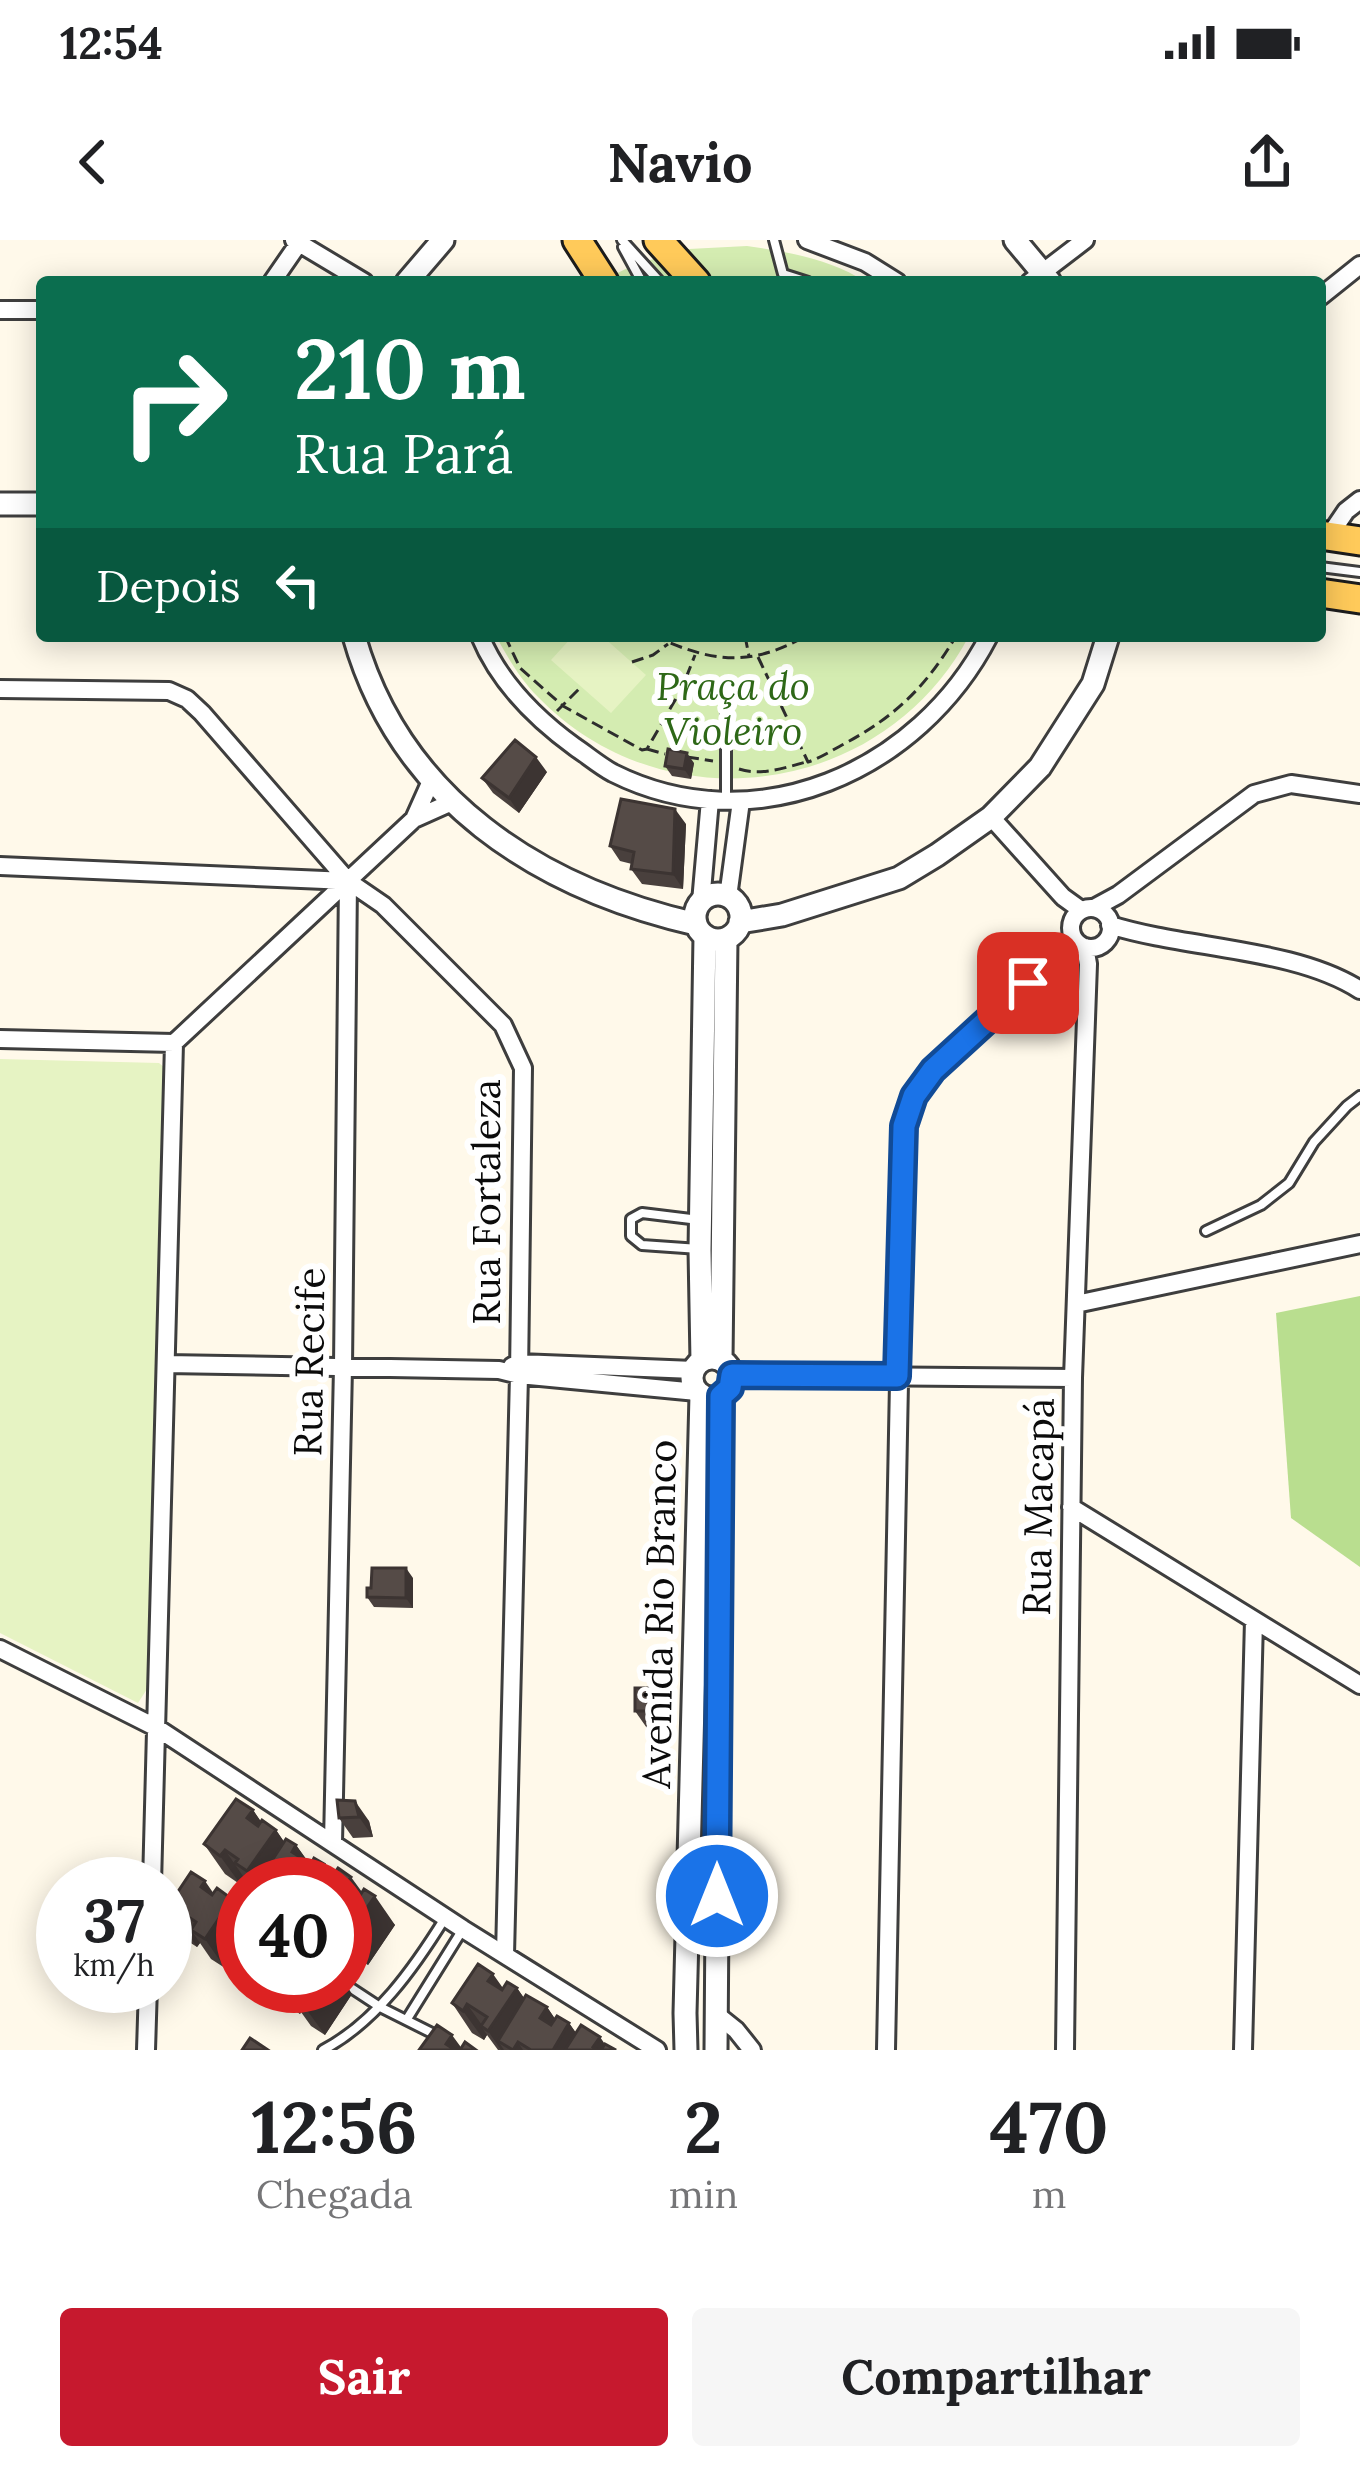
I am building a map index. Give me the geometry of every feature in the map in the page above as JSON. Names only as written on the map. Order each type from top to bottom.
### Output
[{"type":"main road","points":[[577,240],[590,276]]},
{"type":"main road","points":[[658,240],[691,276]]},
{"type":"main road","points":[[1326,536],[1360,541]]},
{"type":"main road","points":[[1326,594],[1360,599]]},
{"type":"street","points":[[412,276],[443,240]]},
{"type":"street","points":[[807,240],[865,262],[887,276]]},
{"type":"street","points":[[1015,240],[1039,276]]},
{"type":"street","points":[[1044,276],[1085,240]]},
{"type":"street","points":[[276,276],[298,241],[354,276]]},
{"type":"street","points":[[1326,292],[1360,266]]},
{"type":"street","points":[[0,310],[36,310]]},
{"type":"street","points":[[1326,535],[1360,500]]},
{"type":"street","points":[[0,504],[36,504]]},
{"type":"street","points":[[356,642],[395,734],[430,781],[480,827],[549,871],[645,912],[714,924],[782,915],[899,878],[991,817],[1040,766],[1062,734],[1094,683],[1106,642]]},
{"type":"street","points":[[484,642],[510,687],[544,724],[611,772],[660,791],[726,800],[812,788],[844,777],[884,754],[938,710],[986,642]]},
{"type":"street","name":"Rua Fortaleza","points":[[0,689],[169,692],[187,699],[348,881],[382,905],[503,1025],[523,1068],[505,1955]]},
{"type":"street","points":[[414,819],[430,781]]},
{"type":"street","points":[[886,2050],[904,1126],[914,1096],[933,1070],[1059,955],[1093,932],[1118,895],[1254,794],[1291,784],[1360,794]]},
{"type":"street","points":[[714,924],[739,908],[728,897],[726,800]]},
{"type":"street","name":"Avenida Rio Branco","points":[[686,2050],[710,1378],[700,1250],[714,924],[726,800]]},
{"type":"street","points":[[0,1039],[174,1043],[414,819],[452,802]]},
{"type":"street","points":[[991,817],[1093,932],[1298,964],[1360,990]]},
{"type":"street","points":[[0,866],[348,881]]},
{"type":"street","name":"Rua Recife","points":[[333,1843],[348,881]]},
{"type":"street","name":"Avenida Rio Branco","points":[[714,924],[710,1378],[719,2050]]},
{"type":"street","name":"Rua Macapá","points":[[1065,2050],[1073,1378],[1093,932]]},
{"type":"street","points":[[153,1857],[174,1043]]},
{"type":"street","points":[[1076,1304],[1360,1244]]},
{"type":"street","points":[[166,1364],[519,1369],[663,1379],[1073,1378]]},
{"type":"street","points":[[1071,1507],[1360,1684]]},
{"type":"street","points":[[1243,2050],[1254,1620]]},
{"type":"street","points":[[0,1649],[157,1728],[463,1929],[658,2050]]},
{"type":"street","points":[[146,2050],[147,2013]]},
{"type":"street","points":[[716,2014],[736,2030],[748,2050]]},
{"type":"street","points":[[719,2050],[748,2050]]},
{"type":"lane","points":[[621,240],[639,276]]},
{"type":"lane","points":[[621,240],[654,276]]},
{"type":"lane","points":[[774,240],[783,274],[789,276]]},
{"type":"lane","points":[[1326,568],[1360,572]]},
{"type":"lane","points":[[726,692],[726,800]]},
{"type":"lane","points":[[1206,1231],[1261,1205],[1289,1183],[1314,1142],[1360,1096]]},
{"type":"lane","points":[[700,1250],[636,1242],[631,1236],[632,1219],[642,1213],[701,1220]]},
{"type":"lane","points":[[323,2050],[380,2007],[423,1955],[446,1917]]},
{"type":"lane","points":[[407,2019],[463,1929]]},
{"type":"lane","points":[[372,2002],[451,2042]]},
{"type":"path","points":[[509,642],[520,668],[563,706],[636,748],[647,749],[695,655]]},
{"type":"path","points":[[746,642],[749,657]]},
{"type":"path","points":[[632,662],[669,643],[695,655],[758,657],[792,642]]},
{"type":"path","points":[[758,657],[808,762],[870,730],[910,699],[952,642]]},
{"type":"path","points":[[544,724],[581,687]]},
{"type":"green space","points":[[747,246],[824,262],[856,276],[611,276],[689,249]]},
{"type":"green space","name":"Praça do Violeiro","points":[[500,642],[965,642],[931,690],[884,731],[829,760],[769,776],[708,777],[647,765],[589,739],[538,697]]},
{"type":"green space","points":[[568,642],[609,642],[646,675],[611,713],[551,660]]},
{"type":"green space","points":[[0,1059],[159,1063],[165,1068],[149,1686],[138,1703],[0,1633]]},
{"type":"green space","points":[[1360,1296],[1360,1567],[1291,1518],[1276,1313]]},
{"type":"building","points":[[515,740],[536,757],[509,798],[482,778]]},
{"type":"building","points":[[668,749],[687,753],[684,769],[665,766]]},
{"type":"building","points":[[621,799],[675,809],[673,874],[631,869],[634,852],[610,846]]},
{"type":"building","points":[[372,1568],[406,1568],[406,1598],[367,1597]]},
{"type":"building","points":[[635,1688],[661,1688],[661,1711],[635,1711]]},
{"type":"building","points":[[236,1799],[253,1810],[247,1818],[258,1826],[262,1820],[276,1830],[257,1857],[235,1857],[225,1850],[220,1856],[204,1844]]},
{"type":"building","points":[[337,1800],[355,1801],[359,1817],[339,1818]]},
{"type":"building","points":[[286,1839],[296,1845],[292,1852],[300,1857],[274,1857]]},
{"type":"building","points":[[192,1873],[205,1881],[201,1887],[212,1895],[216,1889],[216,1923],[205,1939],[192,1931],[196,1922],[192,1919]]},
{"type":"building","points":[[478,1964],[493,1974],[488,1981],[502,1990],[507,1982],[517,1988],[488,2031],[481,2026],[487,2017],[467,2004],[463,2011],[452,2003]]},
{"type":"building","points":[[526,1995],[547,2007],[540,2018],[551,2025],[557,2016],[569,2023],[553,2050],[531,2050],[518,2042],[513,2050],[498,2041]]},
{"type":"building","points":[[437,2025],[452,2035],[446,2044],[455,2050],[419,2050]]},
{"type":"building","points":[[581,2025],[600,2037],[593,2047],[598,2050],[565,2050]]},
{"type":"building","points":[[250,2038],[268,2050],[242,2050]]},
{"type":"route","points":[[717,1896],[721,1396],[730,1388],[732,1375],[897,1376],[904,1126],[914,1096],[933,1070],[1028,983]]}]
